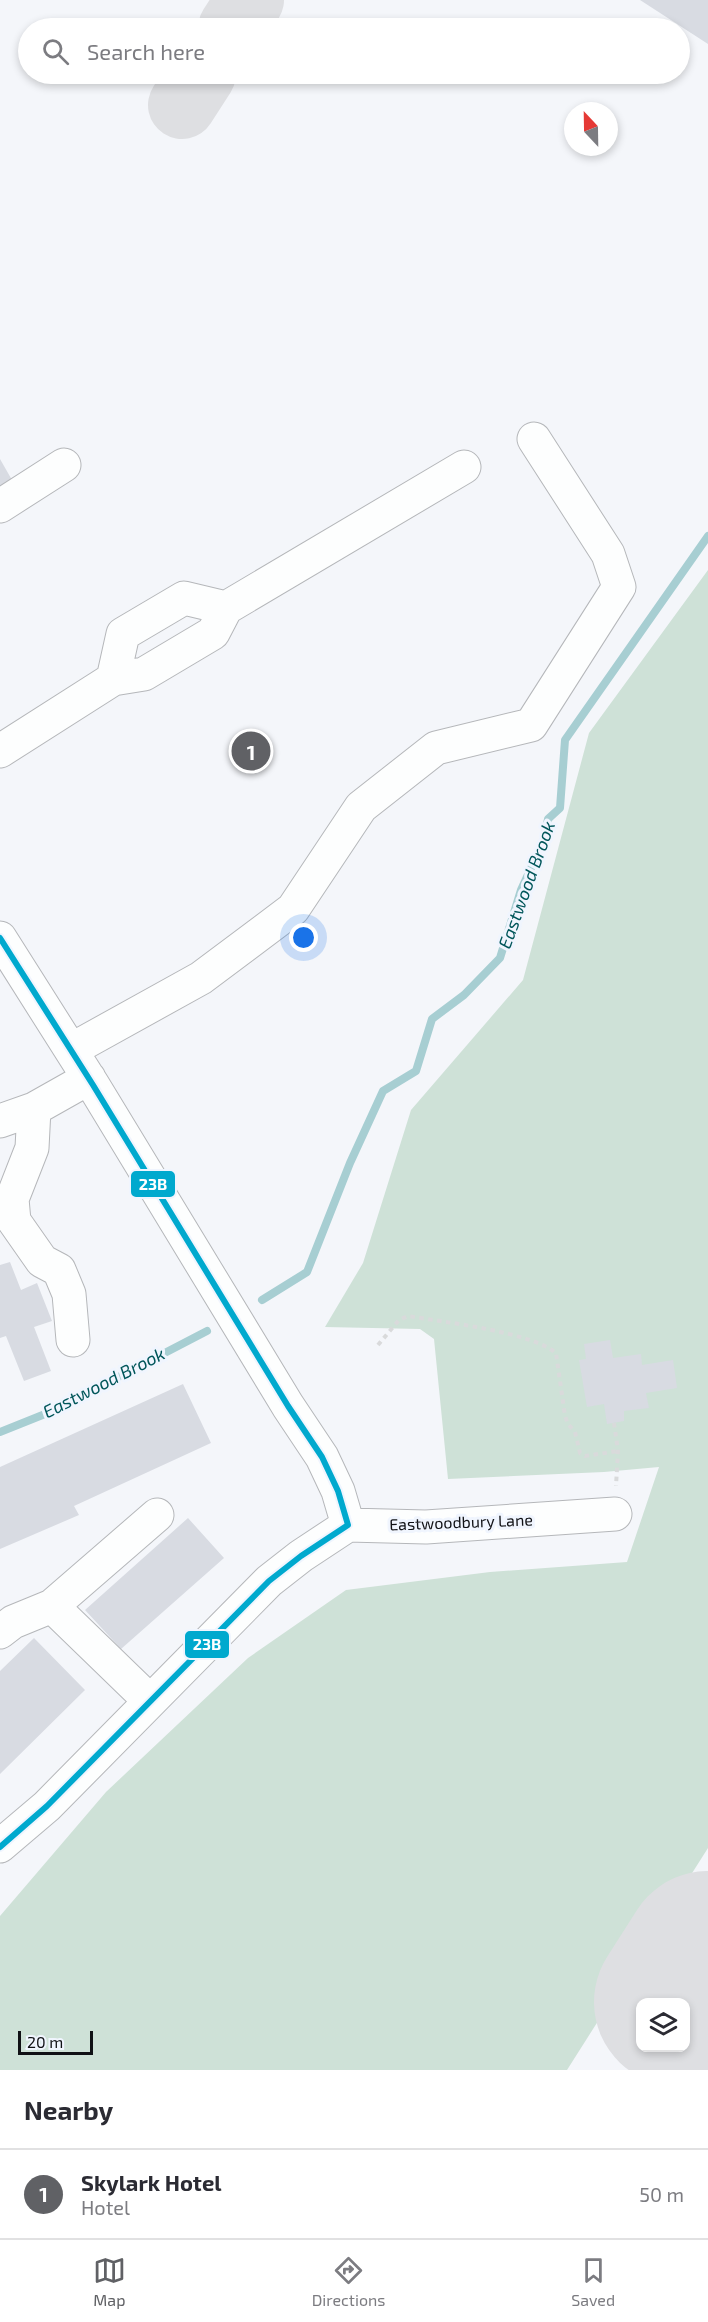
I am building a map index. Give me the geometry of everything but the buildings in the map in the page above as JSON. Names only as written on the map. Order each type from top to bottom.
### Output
[{"type":"street","points":[[71,1050],[201,978],[293,909],[362,807],[436,748],[531,725],[618,587],[608,554],[534,439]]},
{"type":"street","points":[[0,506],[64,465]]},
{"type":"street","points":[[0,751],[113,679],[144,674],[213,633],[226,608],[464,467]]},
{"type":"street","points":[[113,679],[123,634],[184,598],[226,608]]},
{"type":"street","points":[[0,938],[89,1078],[288,1406],[322,1457],[338,1491],[348,1525],[301,1556],[269,1581],[48,1806],[1,1846]]},
{"type":"street","points":[[0,1122],[34,1109],[89,1078]]},
{"type":"street","points":[[34,1109],[32,1148],[12,1199],[14,1221],[42,1262],[59,1270],[69,1294],[73,1340]]},
{"type":"street","name":"Eastwoodbury Lane","points":[[348,1525],[426,1527],[615,1514]]},
{"type":"street","points":[[0,1632],[13,1622],[52,1606],[157,1515]]},
{"type":"street","points":[[52,1606],[150,1701]]},
{"type":"path","points":[[378,1345],[399,1320],[408,1316],[487,1329],[547,1345],[556,1353],[565,1416],[575,1432],[580,1453],[585,1456],[618,1451]]},
{"type":"path","points":[[614,1423],[618,1451],[615,1514]]},
{"type":"green space","points":[[708,570],[708,1848],[567,2070],[0,2070],[0,1916],[106,1792],[248,1658],[346,1590],[490,1572],[627,1562],[659,1467],[604,1472],[448,1479],[434,1339],[420,1329],[325,1327],[363,1263],[411,1110],[523,980],[589,733]]},
{"type":"waterway","name":"Eastwood Brook","points":[[262,1300],[307,1272],[350,1163],[383,1091],[416,1071],[432,1019],[464,995],[500,958],[521,890],[543,842],[548,819],[560,808],[565,740],[708,536]]},
{"type":"waterway","name":"Eastwood Brook","points":[[0,1432],[55,1410],[207,1331]]},
{"type":"taxiway","points":[[238,18],[250,0]]},
{"type":"taxiway","points":[[182,105],[196,84]]},
{"type":"runway","points":[[681,1998],[708,1955]]},
{"type":"transit line","name":"23B","points":[[0,938],[93,1085],[288,1406],[322,1457],[338,1491],[348,1525],[301,1556],[269,1581],[47,1806],[0,1847]]},
{"type":"place","name":"Skylark Hotel","points":[[251,751]]}]
